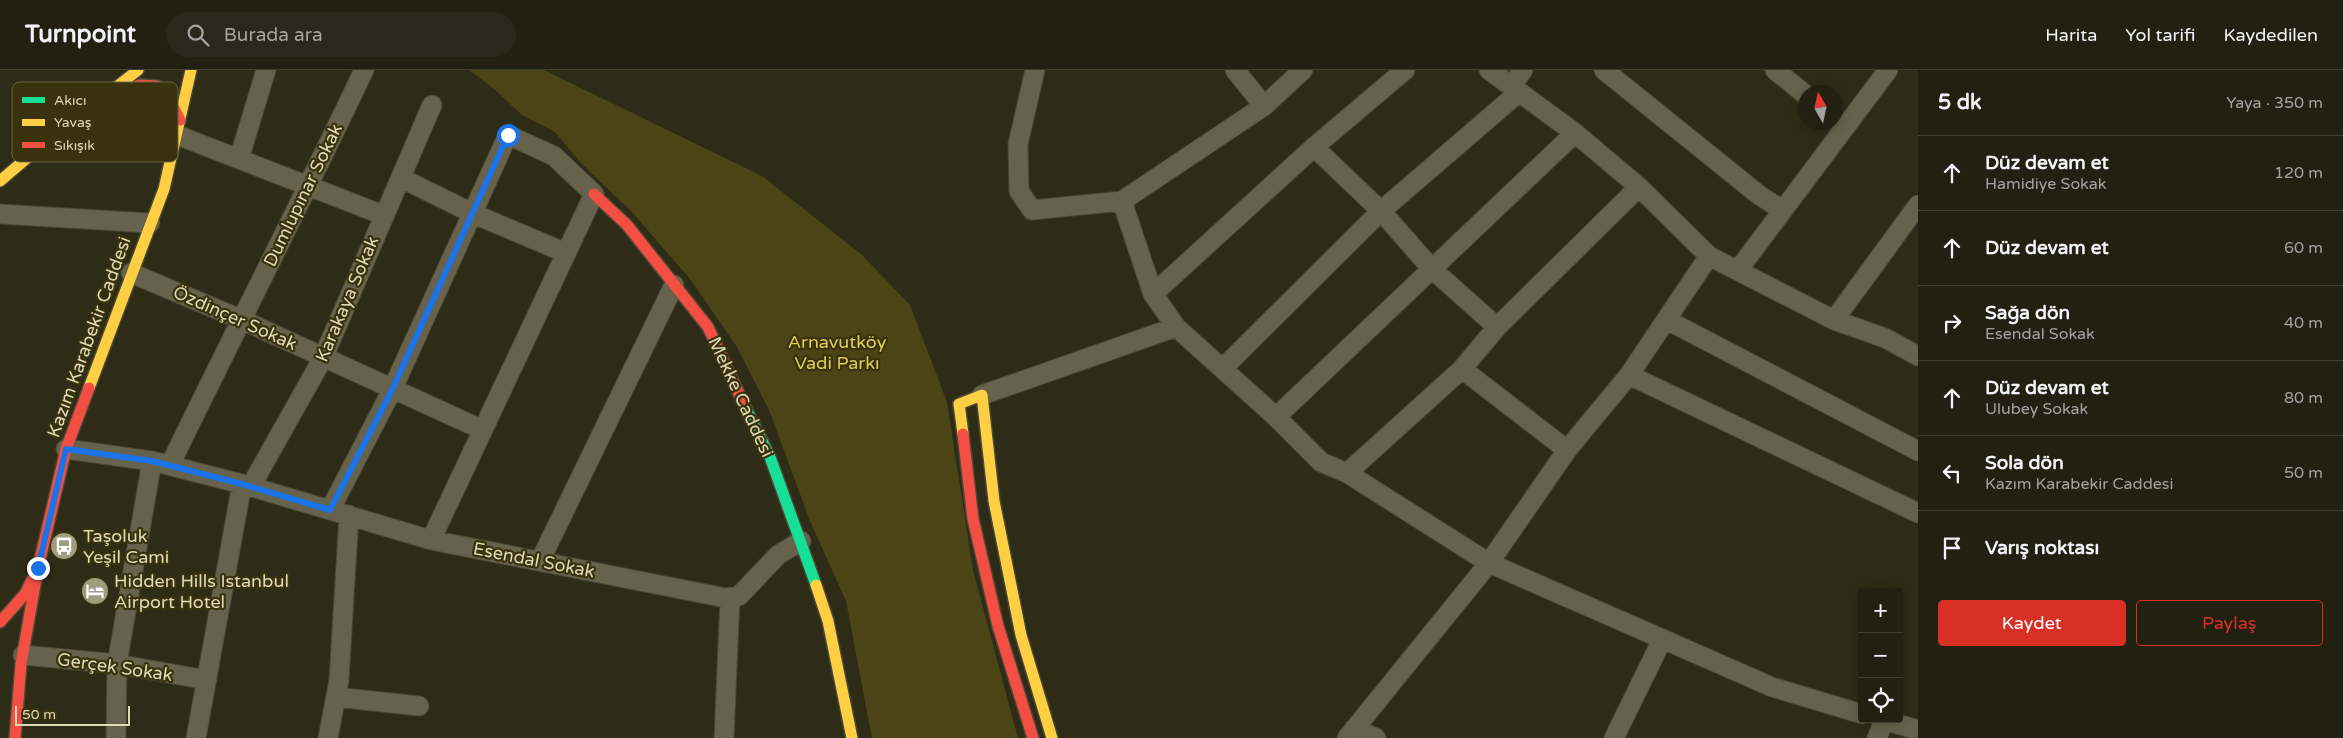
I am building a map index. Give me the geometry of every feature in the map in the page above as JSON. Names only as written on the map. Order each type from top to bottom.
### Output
[{"type":"main road","points":[[124,82],[138,70]]},
{"type":"main road","name":"Kazım Karabekir Caddesi","points":[[178,132],[191,70]]},
{"type":"main road","points":[[0,181],[20,162]]},
{"type":"main road","name":"Kazım Karabekir Caddesi","points":[[15,738],[23,655],[38,568],[66,449],[164,190],[171,162]]},
{"type":"main road","name":"Mekke Caddesi","points":[[594,194],[627,225],[708,327],[734,386],[770,457],[828,620],[852,738]]},
{"type":"main road","points":[[1033,738],[998,626],[973,519],[959,404],[982,395],[994,501],[1021,635],[1052,738]]},
{"type":"main road","points":[[0,622],[25,594],[38,568]]},
{"type":"street","points":[[239,159],[266,70]]},
{"type":"street","name":"Dumlupınar Sokak","points":[[116,738],[118,664],[161,463],[240,319],[309,186],[364,70]]},
{"type":"street","points":[[1035,70],[1018,144],[1019,191],[1032,210],[1122,201],[1264,106],[1302,70]]},
{"type":"street","points":[[1235,70],[1264,106]]},
{"type":"street","points":[[1152,294],[1314,147],[1405,70]]},
{"type":"street","points":[[1489,70],[1575,133],[1639,187],[1709,256],[1834,320],[1885,338],[1918,356]]},
{"type":"street","points":[[1223,368],[1381,211],[1515,90],[1523,70]]},
{"type":"street","points":[[1604,70],[1759,194],[1782,210]]},
{"type":"street","points":[[1775,70],[1798,89]]},
{"type":"street","points":[[1843,121],[1888,70]]},
{"type":"street","name":"Karakaya Sokak","points":[[196,738],[247,485],[323,358],[383,215],[432,106]]},
{"type":"street","points":[[179,128],[239,159],[383,215]]},
{"type":"street","points":[[1738,270],[1782,210],[1836,130]]},
{"type":"street","points":[[1276,417],[1575,133]]},
{"type":"street","name":"Mekke Caddesi","points":[[474,214],[508,135],[554,156],[594,194]]},
{"type":"street","points":[[1314,147],[1381,211],[1432,269],[1497,327]]},
{"type":"street","points":[[400,178],[474,214],[566,253]]},
{"type":"street","points":[[1347,473],[1462,369],[1497,327],[1639,187]]},
{"type":"street","points":[[431,540],[594,194]]},
{"type":"street","points":[[1122,201],[1152,294],[1176,326],[1276,417],[1321,462],[1347,473],[1489,563],[1772,687],[1858,713]]},
{"type":"street","points":[[1834,320],[1918,205]]},
{"type":"street","points":[[0,214],[150,223]]},
{"type":"street","points":[[330,510],[392,390],[474,214]]},
{"type":"street","points":[[1376,738],[1351,734],[1489,563],[1567,450],[1629,375],[1709,256]]},
{"type":"street","name":"Özdinçer Sokak","points":[[131,273],[240,319],[483,430]]},
{"type":"street","points":[[540,561],[674,285]]},
{"type":"street","points":[[1666,320],[1918,451]]},
{"type":"street","points":[[982,395],[1176,326]]},
{"type":"street","points":[[1885,338],[1918,338]]},
{"type":"street","points":[[1462,369],[1567,450]]},
{"type":"street","points":[[1629,375],[1916,509]]},
{"type":"street","name":"Esendal Sokak","points":[[66,449],[161,463],[247,485],[431,540],[730,598]]},
{"type":"street","points":[[328,738],[339,680],[349,515]]},
{"type":"street","points":[[724,738],[730,598],[739,596],[778,555],[801,541]]},
{"type":"street","points":[[1614,738],[1662,640]]},
{"type":"street","name":"Gerçek Sokak","points":[[23,655],[118,664],[207,680]]},
{"type":"street","points":[[336,697],[419,706]]},
{"type":"street","points":[[1877,738],[1881,723]]},
{"type":"street","points":[[1893,723],[1918,730]]},
{"type":"green space","name":"Arnavutköy Vadi Parkı","points":[[469,70],[544,70],[762,176],[862,255],[910,305],[947,402],[973,570],[1018,738],[872,738],[846,601],[810,521],[769,410],[737,347],[690,279],[631,211],[581,163],[555,132],[522,115],[493,88]]},
{"type":"traffic: fast","points":[[746,409],[770,457],[816,585]]},
{"type":"traffic: slow","points":[[123,82],[138,70]]},
{"type":"traffic: slow","points":[[178,127],[191,70]]},
{"type":"traffic: slow","points":[[0,181],[22,162]]},
{"type":"traffic: slow","points":[[89,388],[164,189],[170,162]]},
{"type":"traffic: slow","points":[[963,434],[959,404],[982,395],[994,501],[1021,635],[1052,738]]},
{"type":"traffic: slow","points":[[816,585],[828,621],[852,738]]},
{"type":"traffic: jam","points":[[178,116],[180,120]]},
{"type":"traffic: jam","points":[[594,194],[627,225],[708,327],[746,409]]},
{"type":"traffic: jam","points":[[15,738],[21,664],[38,568],[66,449],[89,388]]},
{"type":"traffic: jam","points":[[963,434],[973,519],[998,626],[1033,738]]},
{"type":"traffic: jam","points":[[0,622],[25,594],[32,580]]},
{"type":"place","name":"Taşoluk Yeşil Cami","points":[[64,546]]},
{"type":"place","name":"Hidden Hills Istanbul Airport Hotel","points":[[95,591]]},
{"type":"route","points":[[38,568],[66,449],[152,461],[242,484],[330,510],[392,390],[474,214],[508,135]]}]
